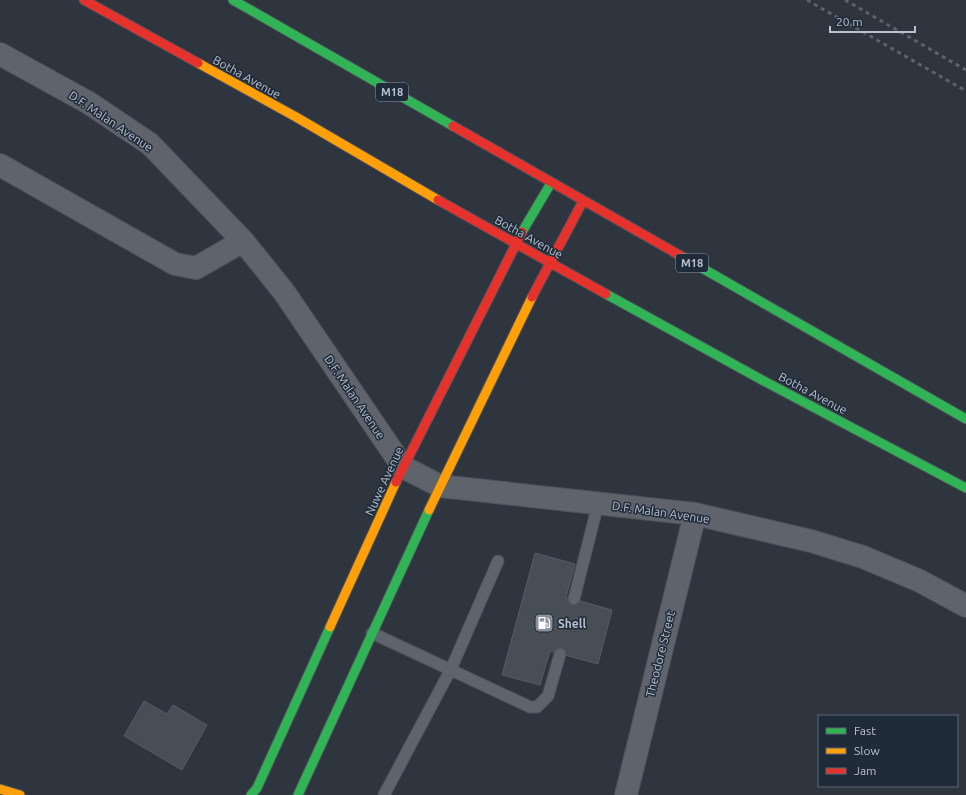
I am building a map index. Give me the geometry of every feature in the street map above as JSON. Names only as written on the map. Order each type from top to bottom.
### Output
[{"type":"main road","name":"Botha Avenue","points":[[84,0],[303,121],[515,244],[762,380],[966,488]]},
{"type":"main road","name":"M18","points":[[233,0],[966,419]]},
{"type":"main road","name":"Nuwe Avenue","points":[[251,795],[257,788],[403,467],[515,244],[551,183]]},
{"type":"main road","points":[[298,795],[440,486],[549,262],[583,201]]},
{"type":"main road","points":[[0,789],[20,795]]},
{"type":"street","name":"D.F. Malan Avenue","points":[[0,54],[89,103],[150,144],[243,241],[284,292],[403,467],[440,486],[695,514],[811,541],[863,557],[920,581],[966,606]]},
{"type":"street","points":[[0,165],[175,264],[196,268],[243,241]]},
{"type":"street","name":"Theodore Street","points":[[626,795],[695,514]]},
{"type":"lane","points":[[574,599],[598,504]]},
{"type":"lane","points":[[384,795],[450,670],[498,561]]},
{"type":"lane","points":[[372,633],[530,707],[537,707],[548,696],[560,654]]},
{"type":"building","points":[[535,553],[575,564],[566,597],[612,610],[598,664],[550,651],[540,685],[502,675]]},
{"type":"building","points":[[144,701],[167,714],[173,705],[207,725],[182,770],[124,736]]},
{"type":"railway","points":[[807,0],[966,91]]},
{"type":"railway","points":[[845,0],[966,70]]},
{"type":"traffic: fast","points":[[233,0],[453,126]]},
{"type":"traffic: fast","points":[[522,232],[551,183]]},
{"type":"traffic: fast","points":[[688,260],[966,419]]},
{"type":"traffic: fast","points":[[606,294],[762,380],[966,488]]},
{"type":"traffic: fast","points":[[298,795],[429,510]]},
{"type":"traffic: fast","points":[[251,795],[257,788],[330,627]]},
{"type":"traffic: slow","points":[[198,63],[296,117],[438,200]]},
{"type":"traffic: slow","points":[[429,510],[532,297]]},
{"type":"traffic: slow","points":[[330,627],[396,482]]},
{"type":"traffic: slow","points":[[0,789],[20,795]]},
{"type":"traffic: jam","points":[[84,0],[198,63]]},
{"type":"traffic: jam","points":[[453,126],[688,260]]},
{"type":"traffic: jam","points":[[438,200],[606,294]]},
{"type":"traffic: jam","points":[[532,297],[583,201]]},
{"type":"traffic: jam","points":[[396,482],[522,232]]},
{"type":"place","name":"Shell","points":[[544,623]]}]
